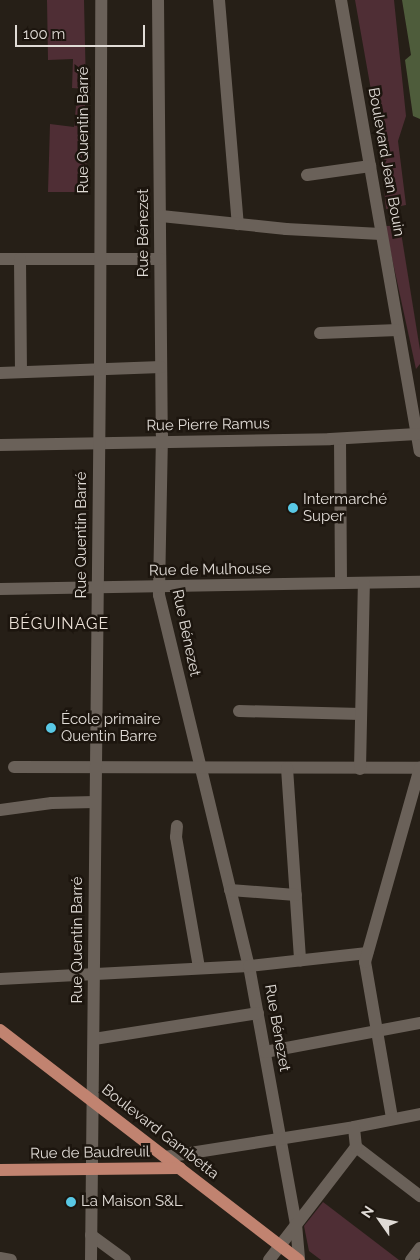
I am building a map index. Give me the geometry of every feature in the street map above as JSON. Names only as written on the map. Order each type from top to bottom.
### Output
[{"type":"main road","name":"Boulevard Gambetta","points":[[0,1030],[299,1260]]},
{"type":"main road","points":[[136,1168],[152,1160],[153,1153],[146,1142]]},
{"type":"main road","name":"Rue de Baudreuil","points":[[0,1170],[180,1168]]},
{"type":"street","name":"Rue Quentin Barré","points":[[91,1260],[100,370],[101,0]]},
{"type":"street","name":"Rue Bénezet","points":[[158,0],[162,442],[159,595],[249,966],[296,1224],[299,1260]]},
{"type":"street","points":[[219,0],[238,224]]},
{"type":"street","name":"Boulevard Jean Bouin","points":[[342,0],[420,451]]},
{"type":"street","points":[[307,175],[370,166]]},
{"type":"street","points":[[161,216],[238,224],[381,234]]},
{"type":"street","points":[[0,259],[160,259]]},
{"type":"street","points":[[20,259],[21,372]]},
{"type":"street","points":[[320,333],[398,330]]},
{"type":"street","points":[[0,373],[161,367]]},
{"type":"street","name":"Rue Pierre Ramus","points":[[0,445],[340,439],[417,434]]},
{"type":"street","points":[[340,439],[341,583]]},
{"type":"street","name":"Rue de Mulhouse","points":[[0,589],[159,588],[420,582]]},
{"type":"street","points":[[360,769],[364,583]]},
{"type":"street","points":[[239,711],[361,714]]},
{"type":"street","points":[[14,767],[420,768],[365,962],[392,1118]]},
{"type":"street","points":[[287,768],[300,961]]},
{"type":"street","points":[[0,810],[52,802],[95,802]]},
{"type":"street","points":[[177,826],[176,836],[199,968]]},
{"type":"street","points":[[230,890],[296,895]]},
{"type":"street","points":[[0,979],[249,966],[367,953]]},
{"type":"street","points":[[94,1039],[258,1013]]},
{"type":"street","points":[[266,1052],[420,1023]]},
{"type":"street","points":[[165,1157],[354,1127],[420,1114]]},
{"type":"street","points":[[269,1260],[356,1147],[354,1127]]},
{"type":"street","points":[[356,1147],[420,1196]]},
{"type":"street","points":[[91,1235],[125,1260]]},
{"type":"street","points":[[411,1260],[420,1248]]},
{"type":"street","points":[[0,1258],[11,1260]]},
{"type":"shaded area","points":[[47,0],[84,0],[86,89],[72,88],[73,59],[48,60]]},
{"type":"shaded area","points":[[355,0],[394,0],[406,116],[398,141],[406,205],[386,209],[379,135]]},
{"type":"shaded area","points":[[402,0],[420,0],[420,119],[413,116],[405,60],[411,55]]},
{"type":"shaded area","points":[[85,104],[87,192],[48,192],[50,124],[74,127],[76,106]]},
{"type":"shaded area","points":[[385,226],[400,226],[420,350],[420,364],[416,369]]},
{"type":"shaded area","points":[[323,1202],[399,1260],[321,1260],[309,1251],[304,1226]]},
{"type":"place","name":"Intermarché Super","points":[[293,508]]},
{"type":"place","name":"École primaire Quentin Barre","points":[[51,728]]},
{"type":"place","name":"La Maison S&L","points":[[71,1202]]},
{"type":"district","name":"BÉGUINAGE","points":[[59,624]]}]
